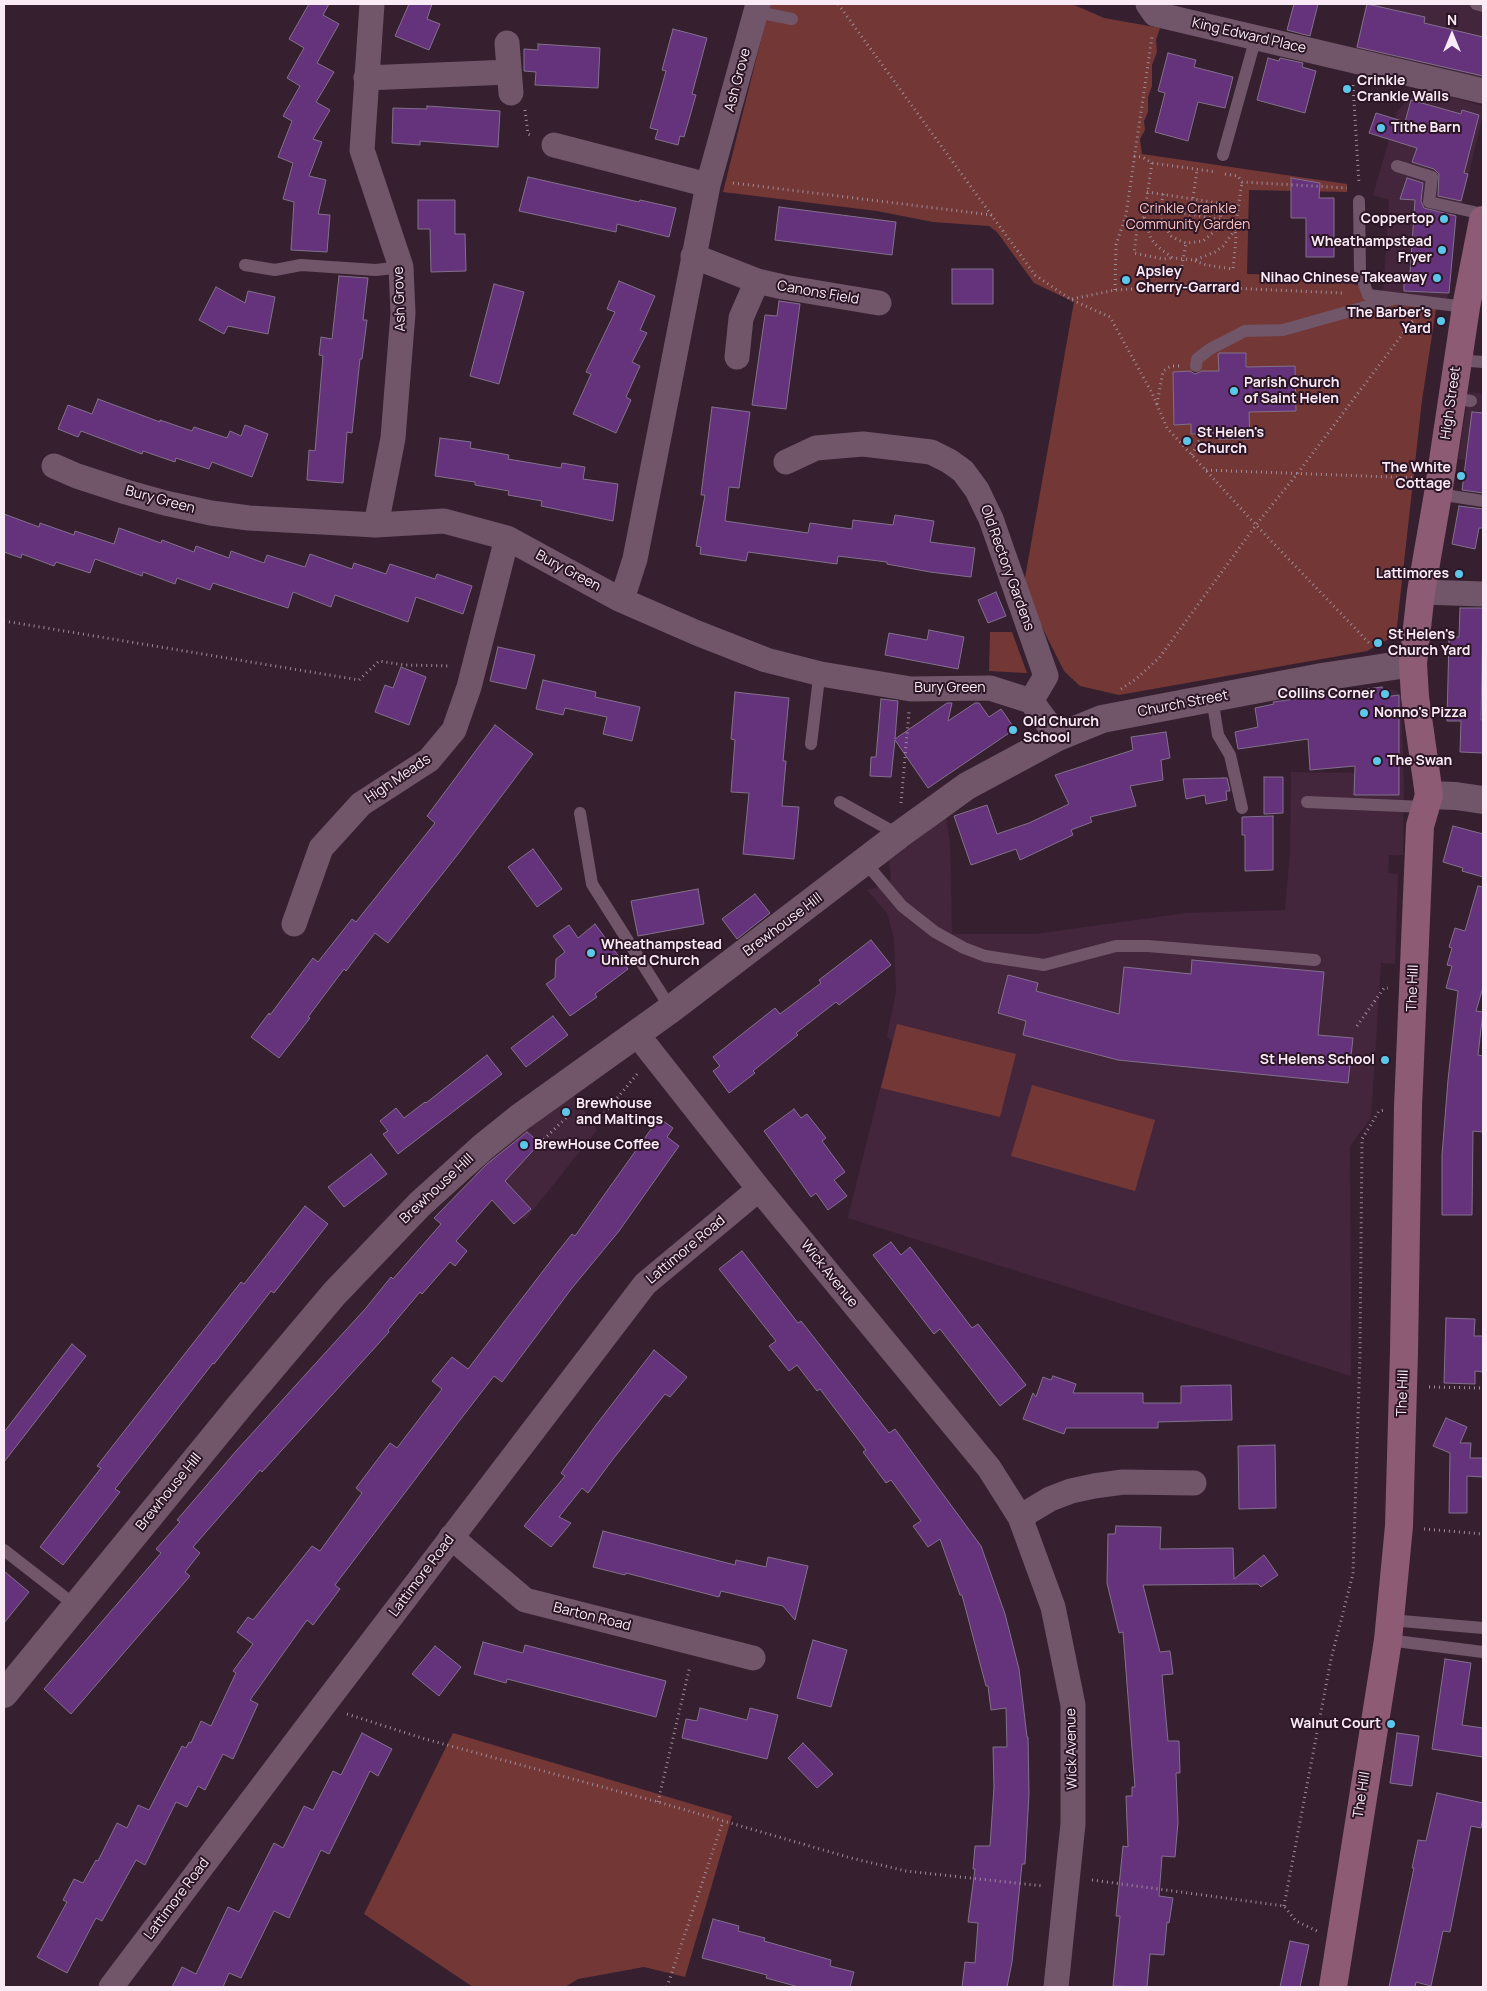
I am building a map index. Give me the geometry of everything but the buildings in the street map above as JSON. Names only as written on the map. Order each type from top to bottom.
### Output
[{"type":"main road","name":"High Street","points":[[1427,801],[1413,663],[1421,592],[1439,487],[1470,361],[1466,307],[1483,220]]},
{"type":"main road","name":"The Hill","points":[[1333,1987],[1389,1630],[1399,1516],[1408,1107],[1420,826],[1427,801]]},
{"type":"street","name":"Ash Grove","points":[[372,4],[362,150],[401,267],[403,313],[393,438],[376,524]]},
{"type":"street","name":"Ash Grove","points":[[620,599],[635,559],[693,256],[709,183],[758,6]]},
{"type":"street","name":"King Edward Place","points":[[1152,9],[1256,37],[1483,91]]},
{"type":"street","points":[[366,78],[510,82],[507,43]]},
{"type":"street","points":[[554,145],[709,183]]},
{"type":"street","name":"Canons Field","points":[[693,256],[757,281],[879,303]]},
{"type":"street","name":"Canons Field","points":[[737,358],[741,318],[757,281]]},
{"type":"street","name":"Old Rectory Gardens","points":[[786,462],[816,448],[863,444],[931,452],[963,471],[977,490],[991,519],[1046,676],[1031,701]]},
{"type":"street","name":"Bury Green","points":[[54,466],[77,476],[134,494],[211,513],[249,518],[376,524],[444,522],[507,538],[620,599],[696,633],[766,660],[821,674],[910,688],[990,688],[1031,701]]},
{"type":"street","name":"High Meads","points":[[294,924],[321,848],[361,804],[429,760],[454,730],[469,687],[507,538]]},
{"type":"street","points":[[1421,592],[1483,594]]},
{"type":"street","name":"Church Street","points":[[967,786],[1058,737],[1102,719],[1413,663]]},
{"type":"street","points":[[1031,701],[1058,737]]},
{"type":"street","name":"Brewhouse Hill","points":[[4,1694],[242,1403],[334,1294],[420,1204],[518,1118],[671,1009],[899,835],[967,786]]},
{"type":"street","points":[[1427,801],[1456,796],[1483,800]]},
{"type":"street","name":"Wick Avenue","points":[[636,1033],[759,1188],[989,1468],[1020,1517],[1052,1607],[1073,1705],[1073,1824],[1056,1987]]},
{"type":"street","name":"Lattimore Road","points":[[111,1987],[645,1284],[759,1188]]},
{"type":"street","points":[[1020,1517],[1050,1499],[1071,1491],[1094,1486],[1123,1482],[1194,1483]]},
{"type":"street","name":"Barton Road","points":[[451,1537],[525,1600],[753,1658]]},
{"type":"lane","points":[[1476,4],[1483,6]]},
{"type":"lane","points":[[758,6],[767,14],[792,20]]},
{"type":"lane","points":[[1223,155],[1256,37]]},
{"type":"lane","points":[[1397,166],[1432,177],[1429,202],[1483,214]]},
{"type":"lane","points":[[1359,201],[1360,272],[1368,295],[1466,307]]},
{"type":"lane","points":[[245,265],[275,270],[301,265],[376,270],[401,267]]},
{"type":"lane","points":[[1196,366],[1197,359],[1210,349],[1245,331],[1283,330],[1393,299]]},
{"type":"lane","points":[[1439,487],[1483,501]]},
{"type":"lane","points":[[811,744],[821,674]]},
{"type":"lane","points":[[1212,698],[1218,735],[1230,755],[1242,808]]},
{"type":"lane","points":[[1307,802],[1427,801]]},
{"type":"lane","points":[[840,802],[899,835]]},
{"type":"lane","points":[[580,813],[592,884],[671,1009]]},
{"type":"lane","points":[[866,862],[902,906],[929,927],[964,948],[985,956],[1044,965],[1116,946],[1148,946],[1315,960]]},
{"type":"lane","points":[[4,1550],[76,1606]]},
{"type":"lane","points":[[1389,1630],[1483,1628]]},
{"type":"lane","points":[[1389,1630],[1483,1652]]},
{"type":"path","points":[[838,4],[993,215],[1035,276],[1070,299],[1110,317],[1128,347],[1167,428],[1256,525],[1375,649]]},
{"type":"path","points":[[1115,290],[1116,246],[1126,215],[1152,9]]},
{"type":"path","points":[[1242,182],[1346,188],[1359,186],[1352,77],[1354,60]]},
{"type":"path","points":[[510,82],[524,94],[528,134],[554,145]]},
{"type":"path","points":[[1134,156],[1142,157],[1152,163],[1238,176],[1242,182],[1235,230],[1233,268],[1206,265],[1195,260]]},
{"type":"path","points":[[1152,163],[1144,216],[1151,238],[1158,247],[1173,258]]},
{"type":"path","points":[[1193,198],[1197,170]]},
{"type":"path","points":[[709,183],[993,215]]},
{"type":"path","points":[[1147,192],[1238,206]]},
{"type":"path","points":[[1163,194],[1160,216],[1166,230],[1178,240],[1186,243],[1203,241],[1216,230],[1220,219],[1222,203]]},
{"type":"path","points":[[1145,206],[1236,222]]},
{"type":"path","points":[[1144,216],[1138,224],[1134,253],[1162,259],[1195,260],[1215,252],[1223,246],[1235,230]]},
{"type":"path","points":[[1182,266],[1186,243]]},
{"type":"path","points":[[1070,299],[1115,290],[1183,286],[1368,295]]},
{"type":"path","points":[[1115,693],[1136,679],[1159,658],[1256,525],[1297,474],[1426,303]]},
{"type":"path","points":[[1157,405],[1162,371],[1171,366],[1196,366]]},
{"type":"path","points":[[1192,455],[1200,439],[1200,434]]},
{"type":"path","points":[[1205,470],[1297,474],[1439,487]]},
{"type":"path","points":[[4,620],[359,680],[379,661],[404,665],[453,666]]},
{"type":"path","points":[[901,805],[910,688]]},
{"type":"path","points":[[1357,1026],[1384,988],[1396,988]]},
{"type":"path","points":[[598,1121],[653,1055]]},
{"type":"path","points":[[540,1143],[565,1119]]},
{"type":"path","points":[[1284,1906],[1332,1659],[1353,1574],[1360,1354],[1362,1139]]},
{"type":"path","points":[[1429,1387],[1480,1388],[1483,1386]]},
{"type":"path","points":[[1417,1528],[1483,1534]]},
{"type":"path","points":[[658,1802],[696,1643]]},
{"type":"path","points":[[323,1706],[434,1742],[658,1802],[906,1872],[1065,1888],[1083,1879],[1284,1906],[1296,1921],[1340,1942]]},
{"type":"path","points":[[667,1987],[723,1821]]},
{"type":"shaded area","points":[[1366,4],[1483,4],[1483,80],[1355,50]]},
{"type":"shaded area","points":[[1418,88],[1483,106],[1483,114],[1462,203],[1456,212],[1447,301],[1383,293],[1389,200],[1373,195],[1397,112]]},
{"type":"shaded area","points":[[1469,392],[1483,394],[1483,462],[1458,459]]},
{"type":"shaded area","points":[[1382,687],[1396,691],[1401,696],[1404,787],[1403,855],[1389,855],[1388,873],[1398,874],[1395,964],[1381,963],[1371,1118],[1350,1146],[1351,1376],[848,1218],[892,1041],[887,1036],[896,992],[894,938],[887,913],[867,890],[883,886],[891,879],[889,861],[946,817],[950,842],[952,934],[1035,934],[1186,913],[1285,910],[1290,853],[1291,772],[1355,773],[1355,749],[1327,695]]},
{"type":"shaded area","points":[[572,1093],[597,1130],[525,1220],[472,1173]]},
{"type":"green space","name":"Crinkle Crankle Community Garden","points":[[770,4],[1072,4],[1104,18],[1160,28],[1156,40],[1157,52],[1152,65],[1152,86],[1148,97],[1148,112],[1144,121],[1145,130],[1140,139],[1142,154],[1347,184],[1347,192],[1249,190],[1247,274],[1294,275],[1350,283],[1436,309],[1422,400],[1396,635],[1367,651],[1119,695],[1080,686],[1064,671],[1023,589],[1074,302],[1034,283],[997,232],[989,226],[933,222],[877,211],[723,192]],"holes":[[[1219,353],[1246,353],[1249,439],[1218,439],[1218,424],[1208,434],[1191,434],[1191,424],[1174,425],[1173,372],[1219,371]]]},
{"type":"green space","points":[[990,632],[1012,632],[1027,673],[989,671]]},
{"type":"green space","points":[[897,1024],[1016,1054],[1000,1117],[881,1088]]},
{"type":"green space","points":[[1032,1085],[1155,1120],[1135,1191],[1011,1156]]},
{"type":"green space","points":[[453,1733],[732,1816],[685,1977],[644,1967],[578,1979],[565,1987],[473,1987],[364,1914]]},
{"type":"place","name":"Crinkle Crankle Walls","points":[[1347,89]]},
{"type":"place","name":"Tithe Barn","points":[[1381,128]]},
{"type":"place","name":"Coppertop","points":[[1444,219]]},
{"type":"place","name":"Wheathampstead Fryer","points":[[1442,250]]},
{"type":"place","name":"Nihao Chinese Takeaway","points":[[1437,278]]},
{"type":"place","name":"Apsley Cherry-Garrard","points":[[1126,280]]},
{"type":"place","name":"The Barber's Yard","points":[[1441,321]]},
{"type":"place","name":"Parish Church of Saint Helen","points":[[1234,391]]},
{"type":"place","name":"St Helen's Church","points":[[1187,441]]},
{"type":"place","name":"The White Cottage","points":[[1461,476]]},
{"type":"place","name":"Lattimores","points":[[1459,574]]},
{"type":"place","name":"St Helen's Church Yard","points":[[1378,643]]},
{"type":"place","name":"Collins Corner","points":[[1385,694]]},
{"type":"place","name":"Nonno's Pizza","points":[[1364,713]]},
{"type":"place","name":"Old Church School","points":[[1013,730]]},
{"type":"place","name":"The Swan","points":[[1377,761]]},
{"type":"place","name":"Wheathampstead United Church","points":[[591,953]]},
{"type":"place","name":"St Helens School","points":[[1385,1060]]},
{"type":"place","name":"Brewhouse and Maltings","points":[[566,1112]]},
{"type":"place","name":"BrewHouse Coffee","points":[[524,1145]]},
{"type":"place","name":"Walnut Court","points":[[1391,1724]]}]
